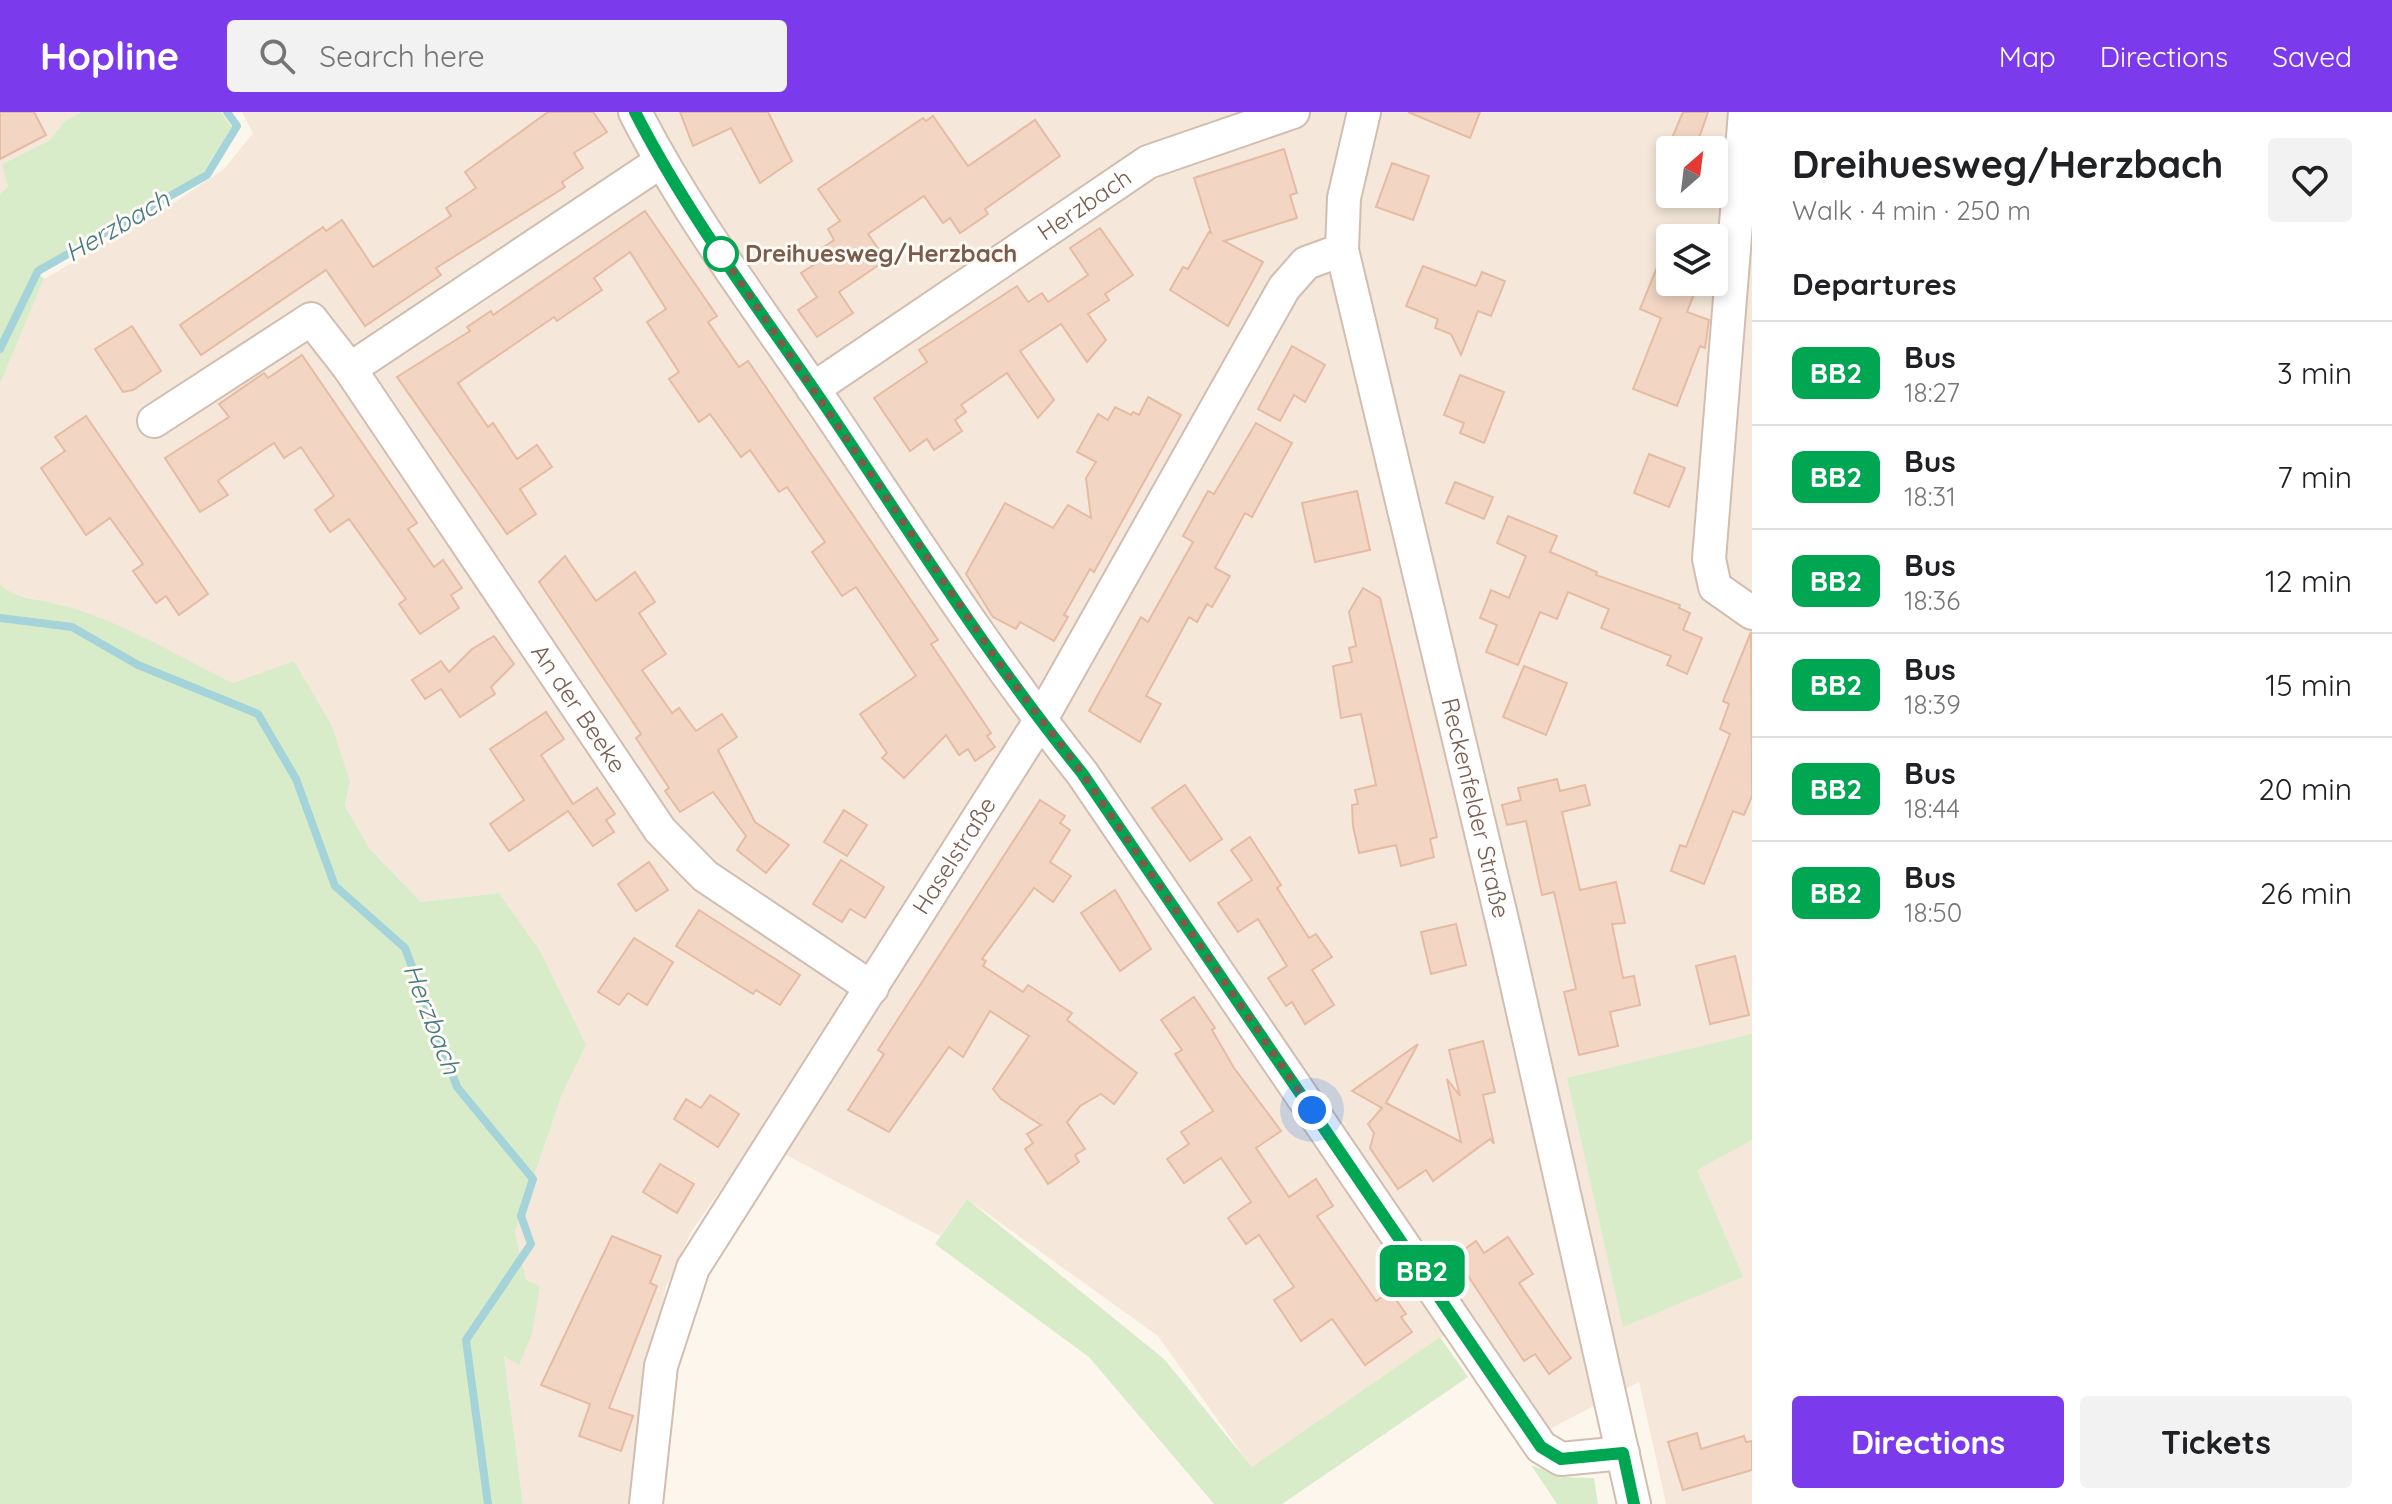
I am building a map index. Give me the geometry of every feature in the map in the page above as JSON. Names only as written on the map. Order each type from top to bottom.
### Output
[{"type":"street","points":[[635,112],[660,162],[813,389],[1040,721],[1082,773],[1541,1447],[1561,1459],[1623,1453]]},
{"type":"street","name":"Herzbach","points":[[813,389],[1148,162],[1293,112]]},
{"type":"street","name":"Reckenfelder Straße","points":[[1364,112],[1344,198],[1342,250],[1507,941],[1634,1504]]},
{"type":"street","points":[[1745,112],[1709,559],[1715,587],[1752,613]]},
{"type":"street","points":[[350,369],[660,162]]},
{"type":"street","name":"Haselstraße","points":[[646,1504],[661,1366],[693,1268],[1040,721],[1284,288],[1306,263],[1342,250]]},
{"type":"street","name":"An der Beeke","points":[[154,421],[311,319],[350,369],[660,830],[705,876],[872,988]]},
{"type":"shaded area","points":[[0,112],[81,112],[65,121],[50,140],[2,164],[9,187],[0,194]]},
{"type":"shaded area","points":[[242,112],[1752,112],[1752,1504],[1666,1504],[1639,1382],[1548,1430],[1473,1315],[1252,1468],[1158,1336],[967,1199],[940,1236],[756,1139],[691,1232],[666,1287],[654,1350],[634,1504],[523,1504],[504,1355],[519,1364],[526,1280],[515,1232],[562,1094],[586,1045],[499,893],[421,902],[370,849],[345,806],[350,782],[233,683],[97,617],[58,604],[11,594],[0,584],[0,384],[44,279],[163,210],[224,169],[253,133]]},
{"type":"green space","points":[[81,112],[221,112],[232,127],[203,173],[35,271],[44,279],[0,384],[0,194],[8,187],[2,164],[50,140],[65,121]]},
{"type":"green space","points":[[0,584],[20,596],[103,619],[233,683],[294,661],[332,726],[350,782],[345,806],[370,849],[421,902],[499,893],[540,951],[586,1045],[562,1094],[515,1232],[526,1280],[540,1286],[532,1334],[519,1365],[504,1356],[523,1504],[0,1504]]},
{"type":"green space","points":[[1752,1034],[1752,1140],[1697,1170],[1743,1277],[1623,1327],[1567,1078]]},
{"type":"green space","points":[[967,1199],[1164,1359],[1252,1467],[1440,1337],[1468,1377],[1282,1504],[1214,1504],[1089,1357],[935,1244]]},
{"type":"green space","points":[[1531,1465],[1562,1477],[1594,1478],[1598,1504],[1557,1504]]},
{"type":"building","points":[[0,112],[34,112],[46,135],[0,159]]},
{"type":"building","points":[[548,112],[593,112],[607,132],[574,153],[583,168],[562,182],[565,187],[436,268],[441,275],[365,326],[326,270],[201,355],[180,325],[323,227],[326,231],[342,220],[373,267],[451,216],[446,208],[476,188],[465,172]]},
{"type":"building","points":[[680,112],[768,112],[792,161],[760,183],[731,128],[693,146]]},
{"type":"building","points":[[1408,112],[1480,112],[1470,138]]},
{"type":"building","points":[[1683,112],[1708,112],[1700,136],[1673,136]]},
{"type":"building","points":[[933,116],[968,166],[1035,120],[1060,156],[985,209],[988,214],[960,233],[950,218],[943,223],[924,196],[868,234],[886,260],[839,292],[853,313],[817,337],[798,310],[817,297],[801,273],[818,262],[814,254],[834,240],[828,229],[840,221],[818,189],[923,118],[926,121]]},
{"type":"building","points":[[1284,149],[1297,193],[1290,195],[1297,218],[1224,241],[1263,262],[1228,326],[1170,290],[1183,267],[1188,269],[1211,233],[1194,178]]},
{"type":"building","points":[[1392,163],[1429,176],[1413,220],[1376,207]]},
{"type":"building","points":[[645,211],[717,316],[708,322],[739,367],[748,361],[938,640],[931,644],[991,733],[987,736],[995,747],[975,761],[968,749],[959,755],[946,735],[904,778],[882,758],[887,753],[860,714],[916,676],[856,587],[842,596],[812,552],[825,542],[787,487],[779,492],[750,450],[741,457],[710,414],[699,422],[669,379],[679,372],[647,322],[666,309],[630,252],[594,278],[602,290],[557,321],[554,317],[458,383],[488,427],[493,423],[517,459],[537,445],[552,467],[520,489],[536,514],[507,534],[397,377],[470,331],[467,327],[491,311],[493,315]]},
{"type":"building","points":[[1100,228],[1133,275],[1105,294],[1109,300],[1088,314],[1106,340],[1087,362],[1061,324],[1020,351],[1054,400],[1038,418],[1007,373],[961,405],[966,412],[955,420],[962,431],[934,450],[927,439],[910,451],[874,398],[927,362],[919,350],[1017,286],[1028,302],[1042,293],[1048,302],[1088,275],[1070,248]]},
{"type":"building","points":[[1423,266],[1476,286],[1482,272],[1505,281],[1491,316],[1478,311],[1461,355],[1451,334],[1435,328],[1438,319],[1406,306]]},
{"type":"building","points":[[1656,270],[1656,296],[1693,296],[1687,312],[1709,320],[1705,348],[1700,346],[1677,406],[1633,389],[1661,318],[1640,309]]},
{"type":"building","points":[[132,326],[161,371],[133,390],[123,392],[95,349]]},
{"type":"building","points":[[1292,346],[1325,365],[1305,402],[1294,395],[1280,421],[1258,409]]},
{"type":"building","points":[[302,355],[417,523],[408,529],[434,567],[443,560],[462,588],[451,595],[459,608],[420,634],[399,604],[406,599],[349,519],[330,532],[315,510],[334,496],[301,447],[284,458],[274,443],[220,479],[218,481],[228,495],[200,512],[165,458],[229,417],[219,404],[264,373],[268,378]]},
{"type":"building","points":[[1460,375],[1504,392],[1484,443],[1460,433],[1464,423],[1444,415]]},
{"type":"building","points":[[1148,397],[1181,415],[1094,572],[1090,569],[1064,615],[1068,617],[1054,641],[1020,622],[1016,629],[993,617],[966,574],[1005,503],[1053,528],[1068,505],[1091,518],[1086,478],[1096,462],[1077,452],[1098,414],[1108,420],[1115,407],[1131,415],[1133,412],[1139,415]]},
{"type":"building","points":[[86,416],[208,594],[179,615],[166,596],[156,603],[133,571],[143,564],[110,518],[86,535],[41,468],[65,451],[55,437]]},
{"type":"building","points":[[1256,423],[1292,443],[1252,517],[1245,513],[1215,568],[1230,576],[1212,607],[1207,604],[1197,622],[1189,617],[1146,696],[1161,704],[1140,742],[1089,711],[1141,617],[1148,622],[1193,542],[1183,536],[1208,491],[1214,494]]},
{"type":"building","points":[[1649,454],[1685,468],[1669,507],[1634,493]]},
{"type":"building","points":[[1455,482],[1493,497],[1484,519],[1446,503]]},
{"type":"building","points":[[1357,491],[1370,550],[1315,562],[1302,503]]},
{"type":"building","points":[[1508,516],[1557,536],[1550,552],[1597,572],[1596,575],[1680,605],[1679,608],[1690,613],[1683,630],[1702,638],[1687,674],[1667,665],[1671,656],[1601,628],[1609,609],[1568,592],[1557,619],[1540,612],[1518,665],[1486,652],[1497,625],[1480,618],[1491,590],[1509,598],[1526,556],[1497,543]]},
{"type":"building","points":[[565,556],[596,601],[635,572],[655,602],[639,613],[666,654],[642,670],[672,713],[679,708],[696,731],[722,714],[737,737],[718,750],[755,822],[789,845],[766,873],[737,850],[746,836],[713,792],[680,812],[665,791],[669,788],[636,738],[641,734],[539,582]]},
{"type":"building","points":[[1363,588],[1380,598],[1437,837],[1430,839],[1434,857],[1401,866],[1396,845],[1359,853],[1353,826],[1352,805],[1358,804],[1355,790],[1376,785],[1361,714],[1341,718],[1333,666],[1352,662],[1349,648],[1356,646],[1349,612]]},
{"type":"building","points":[[1751,632],[1752,796],[1744,815],[1733,811],[1704,884],[1671,871],[1680,845],[1686,847],[1730,734],[1720,729],[1729,704],[1723,701]]},
{"type":"building","points":[[494,636],[514,664],[491,687],[495,694],[460,717],[441,689],[425,699],[412,680],[441,661],[449,672],[472,649]]},
{"type":"building","points":[[1524,666],[1567,683],[1546,735],[1503,717]]},
{"type":"building","points":[[546,712],[564,739],[541,755],[573,804],[597,788],[615,814],[606,820],[614,832],[593,846],[568,811],[509,851],[490,824],[524,800],[490,749]]},
{"type":"building","points":[[1557,779],[1560,791],[1585,785],[1590,805],[1562,812],[1580,890],[1616,882],[1625,923],[1612,924],[1623,978],[1634,976],[1640,1005],[1610,1012],[1618,1046],[1579,1055],[1564,992],[1576,989],[1554,892],[1542,895],[1526,821],[1507,825],[1502,805],[1521,800],[1518,788]]},
{"type":"building","points":[[1185,785],[1222,839],[1190,861],[1152,808]]},
{"type":"building","points":[[1040,800],[1065,816],[1060,823],[1070,830],[1050,862],[1071,876],[1053,902],[1034,888],[982,959],[986,961],[983,966],[1023,992],[1028,985],[1072,1013],[1067,1020],[1137,1073],[1114,1104],[1101,1094],[1080,1106],[1067,1122],[1085,1149],[1075,1155],[1079,1162],[1048,1184],[1025,1149],[1033,1143],[1027,1134],[1041,1125],[1001,1099],[993,1089],[1029,1036],[990,1011],[963,1057],[949,1047],[889,1132],[848,1110],[884,1054],[878,1050]]},
{"type":"building","points":[[844,810],[867,825],[847,856],[824,842]]},
{"type":"building","points":[[1250,837],[1281,885],[1277,888],[1309,938],[1316,934],[1332,957],[1312,970],[1334,1005],[1305,1024],[1292,1002],[1286,1006],[1268,978],[1287,966],[1258,919],[1238,932],[1218,903],[1252,880],[1231,850]]},
{"type":"building","points":[[841,860],[884,887],[865,918],[850,909],[842,922],[813,904]]},
{"type":"building","points":[[649,862],[668,890],[636,911],[618,884]]},
{"type":"building","points":[[1115,890],[1151,949],[1120,971],[1081,913]]},
{"type":"building","points":[[699,910],[800,975],[780,1005],[756,990],[753,994],[676,946]]},
{"type":"building","points":[[1456,924],[1466,965],[1431,974],[1421,932]]},
{"type":"building","points":[[634,938],[673,962],[647,1005],[628,993],[619,1005],[598,992]]},
{"type":"building","points":[[1735,956],[1749,1015],[1710,1024],[1696,966]]},
{"type":"building","points":[[1194,997],[1215,1028],[1212,1030],[1234,1068],[1281,1131],[1256,1148],[1289,1197],[1316,1179],[1333,1206],[1317,1216],[1376,1301],[1390,1291],[1406,1314],[1401,1317],[1412,1332],[1365,1365],[1332,1319],[1301,1341],[1274,1300],[1294,1287],[1259,1235],[1246,1244],[1228,1218],[1251,1202],[1221,1158],[1184,1183],[1167,1159],[1189,1144],[1181,1132],[1213,1111],[1175,1054],[1182,1050],[1161,1020]]},
{"type":"building","points":[[1483,1041],[1495,1092],[1483,1095],[1494,1144],[1490,1139],[1433,1181],[1426,1170],[1398,1189],[1370,1148],[1374,1133],[1368,1124],[1382,1108],[1352,1091],[1418,1044],[1386,1103],[1461,1142],[1447,1079],[1460,1096],[1449,1050]]},
{"type":"building","points":[[710,1095],[739,1114],[718,1147],[674,1119],[686,1099],[701,1108]]},
{"type":"building","points":[[660,1164],[694,1184],[677,1213],[643,1192]]},
{"type":"building","points":[[612,1236],[661,1256],[650,1283],[657,1286],[609,1408],[633,1416],[621,1451],[579,1436],[590,1404],[541,1385]]},
{"type":"building","points":[[1508,1237],[1533,1274],[1519,1283],[1571,1358],[1549,1374],[1535,1354],[1524,1361],[1455,1256],[1476,1241],[1484,1253]]},
{"type":"building","points":[[1697,1433],[1701,1449],[1744,1436],[1746,1442],[1752,1441],[1752,1470],[1683,1490],[1668,1442]]},
{"type":"waterway","name":"Herzbach","points":[[0,349],[38,271],[207,175],[237,126],[227,112]]},
{"type":"waterway","name":"Herzbach","points":[[0,618],[72,627],[138,665],[258,714],[296,779],[335,886],[405,948],[457,1087],[533,1179],[521,1216],[531,1244],[466,1340],[488,1504]]},
{"type":"bus line","name":"BB2","points":[[635,112],[660,162],[719,251],[1003,669],[1082,773],[1541,1447],[1561,1459],[1623,1453],[1634,1504]]},
{"type":"place","name":"Dreihuesweg/Herzbach","points":[[721,254]]},
{"type":"route","points":[[721,254],[719,251],[1003,669],[1082,773],[1312,1110]]}]
